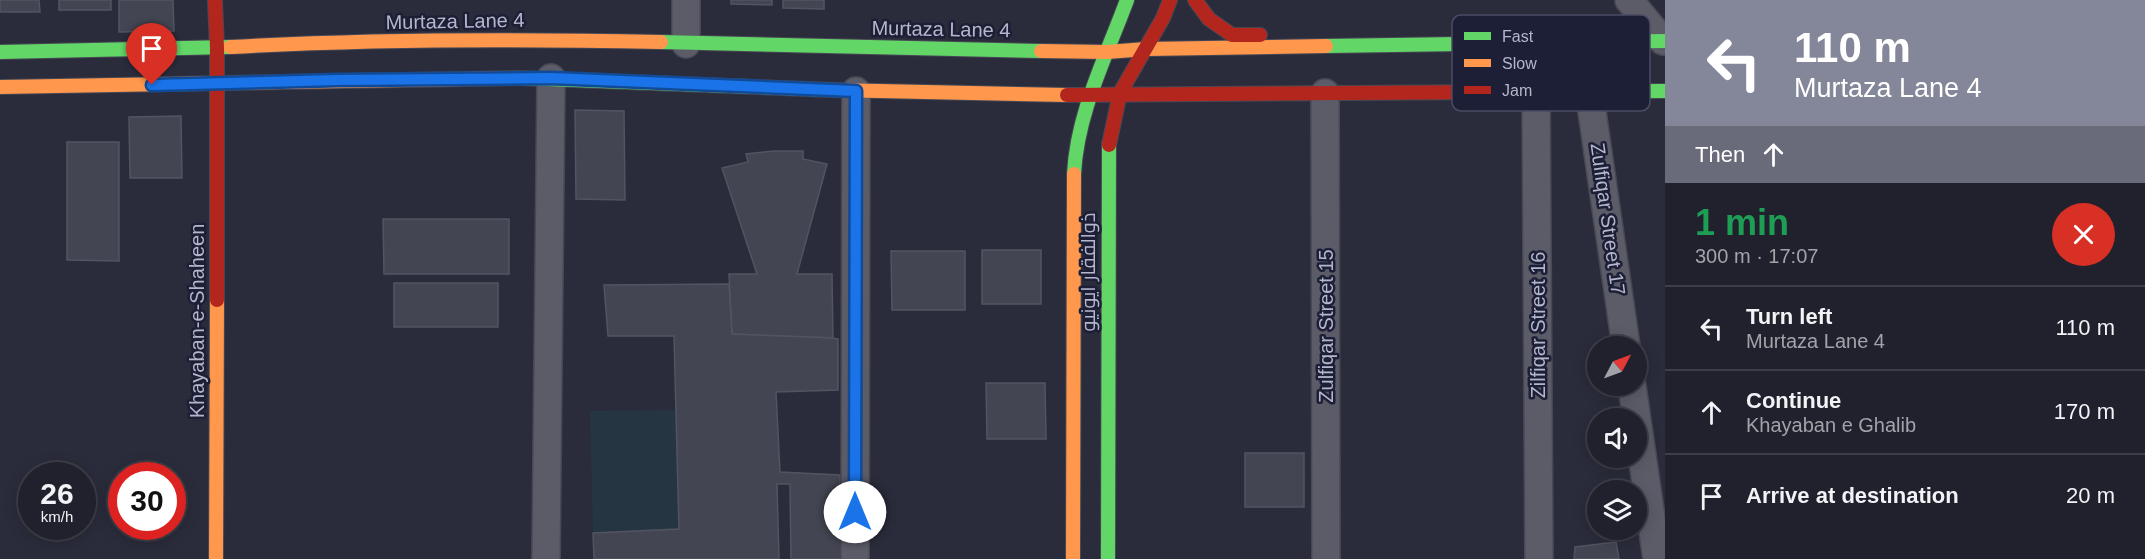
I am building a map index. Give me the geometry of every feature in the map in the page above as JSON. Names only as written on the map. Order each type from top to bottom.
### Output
[{"type":"street","name":"Khayaban-e-Shaheen","points":[[216,0],[216,559]]},
{"type":"street","points":[[686,0],[687,44]]},
{"type":"street","name":"ذوالفقار ایونیو","points":[[1073,559],[1073,190],[1075,155],[1081,122],[1127,0]]},
{"type":"street","name":"ذوالفقار ایونیو","points":[[1108,559],[1108,153],[1120,93],[1163,18],[1170,0]]},
{"type":"street","points":[[1195,0],[1209,19],[1232,35],[1270,36],[1308,47]]},
{"type":"street","points":[[1629,0],[1642,15]]},
{"type":"street","points":[[1650,25],[1664,41]]},
{"type":"street","name":"Murtaza Lane 4","points":[[0,52],[217,48],[325,42],[525,39],[1107,52],[1146,49],[1452,45]]},
{"type":"street","points":[[546,559],[551,78]]},
{"type":"street","points":[[0,87],[551,78],[856,91],[1091,95],[1452,92]]},
{"type":"street","points":[[855,559],[856,91]]},
{"type":"street","name":"Zulfiqar Street 15","points":[[1325,93],[1326,559]]},
{"type":"street","name":"Zilfiqar Street 16","points":[[1536,111],[1539,559]]},
{"type":"street","name":"Zulfiqar Street 17","points":[[1592,111],[1625,336]]},
{"type":"street","points":[[1633,396],[1657,559]]},
{"type":"shaded area","points":[[676,410],[679,529],[593,533],[590,411]]},
{"type":"building","points":[[0,0],[39,0],[40,12],[0,12]]},
{"type":"building","points":[[59,0],[111,0],[111,10],[59,10]]},
{"type":"building","points":[[119,0],[173,0],[174,31],[119,32]]},
{"type":"building","points":[[731,0],[772,0],[772,5],[731,4]]},
{"type":"building","points":[[783,0],[824,0],[824,9],[783,8]]},
{"type":"building","points":[[575,110],[624,111],[625,200],[576,199]]},
{"type":"building","points":[[181,116],[182,178],[130,178],[129,117]]},
{"type":"building","points":[[67,142],[119,142],[119,261],[67,260]]},
{"type":"building","points":[[803,151],[803,159],[827,164],[797,274],[832,274],[833,338],[732,334],[729,274],[757,274],[722,168],[748,162],[746,154]]},
{"type":"building","points":[[383,219],[509,219],[509,274],[384,274]]},
{"type":"building","points":[[982,250],[1041,250],[1041,304],[982,304]]},
{"type":"building","points":[[891,251],[965,251],[965,310],[892,310]]},
{"type":"building","points":[[394,283],[498,283],[498,327],[394,327]]},
{"type":"building","points":[[729,284],[732,334],[838,339],[838,390],[776,392],[780,472],[840,475],[842,559],[791,559],[790,484],[777,484],[779,559],[594,559],[593,533],[679,529],[674,336],[608,336],[604,285]]},
{"type":"building","points":[[986,383],[1045,383],[1046,439],[987,439]]},
{"type":"building","points":[[1245,453],[1304,453],[1304,507],[1245,507]]},
{"type":"building","points":[[1616,542],[1619,559],[1574,559],[1575,547]]},
{"type":"traffic: fast","points":[[1074,174],[1076,151],[1087,107],[1127,0]]},
{"type":"traffic: fast","points":[[1650,41],[1665,41]]},
{"type":"traffic: fast","points":[[661,42],[1041,51]]},
{"type":"traffic: fast","points":[[1326,46],[1452,44]]},
{"type":"traffic: fast","points":[[0,52],[230,47]]},
{"type":"traffic: fast","points":[[520,78],[833,90]]},
{"type":"traffic: fast","points":[[1650,91],[1665,91]]},
{"type":"traffic: fast","points":[[1108,559],[1109,145]]},
{"type":"traffic: slow","points":[[230,47],[446,40],[661,42]]},
{"type":"traffic: slow","points":[[1041,51],[1107,52],[1146,49],[1326,46]]},
{"type":"traffic: slow","points":[[0,87],[520,78]]},
{"type":"traffic: slow","points":[[833,90],[1067,95]]},
{"type":"traffic: slow","points":[[1073,559],[1074,174]]},
{"type":"traffic: slow","points":[[216,559],[217,300]]},
{"type":"traffic: jam","points":[[215,0],[217,300]]},
{"type":"traffic: jam","points":[[1109,145],[1120,93],[1163,18],[1170,0]]},
{"type":"traffic: jam","points":[[1195,0],[1209,19],[1232,35],[1260,35]]},
{"type":"traffic: jam","points":[[1067,95],[1452,92]]},
{"type":"route","points":[[152,85],[551,78],[856,91],[855,512]]}]
